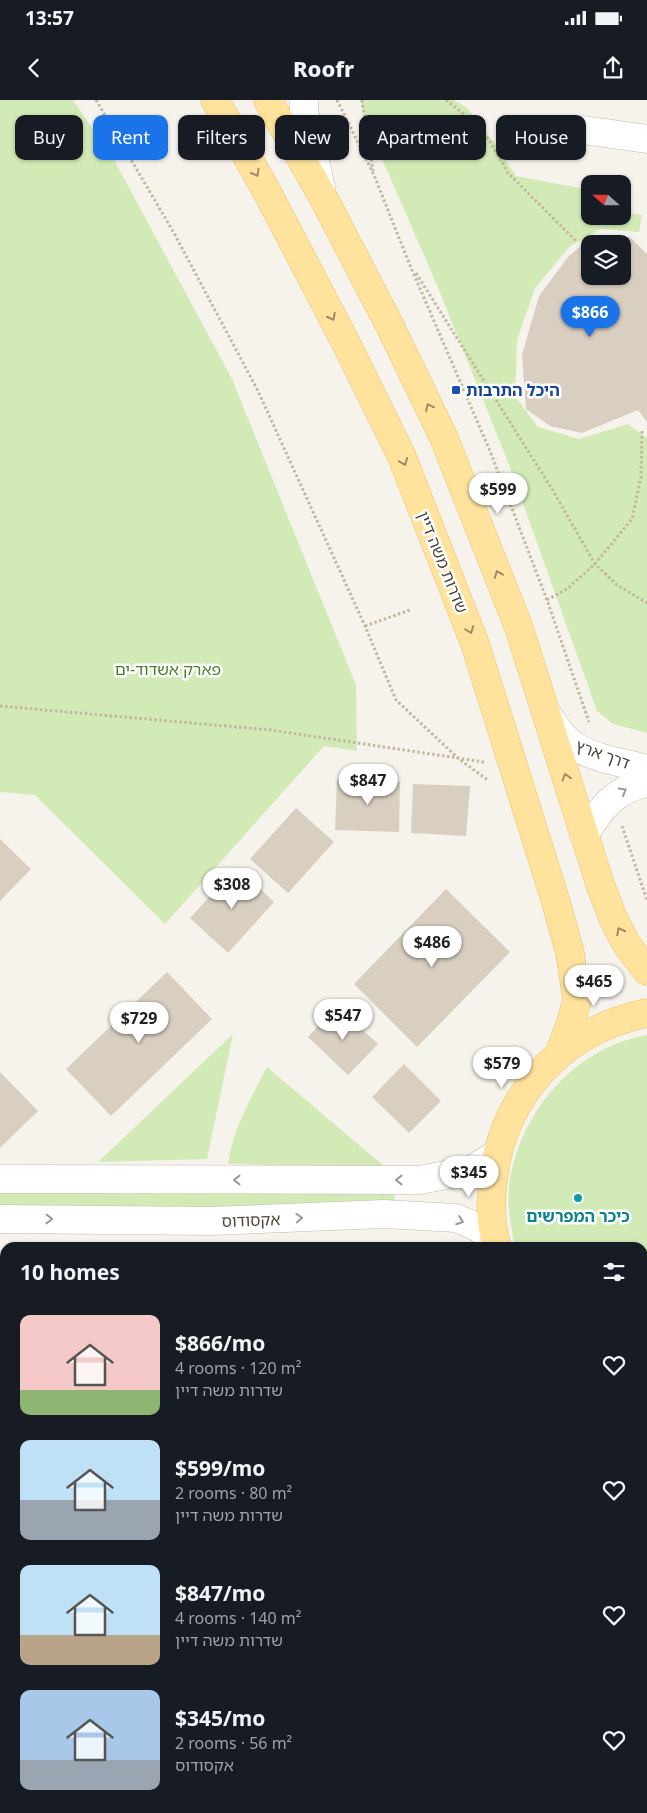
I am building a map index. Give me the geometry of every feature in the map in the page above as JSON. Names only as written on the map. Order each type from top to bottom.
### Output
[{"type":"main road","name":"שדרות משה דיין","points":[[215,100],[271,198],[402,457],[475,644],[555,899],[570,954],[577,1000],[559,1054]]},
{"type":"main road","points":[[268,100],[323,197],[390,326],[444,438],[520,628],[600,884],[613,918],[627,945],[647,971]]},
{"type":"main road","points":[[496,1242],[490,1198],[496,1155],[513,1110],[531,1083],[559,1054],[600,1028],[647,1013]]},
{"type":"street","points":[[304,100],[304,111],[323,197]]},
{"type":"street","points":[[586,130],[647,139]]},
{"type":"street","name":"דרך ארץ","points":[[545,710],[557,730],[576,746],[601,757],[647,769]]},
{"type":"street","name":"דרך ארץ","points":[[584,836],[595,816],[612,798],[634,786],[647,784]]},
{"type":"street","points":[[0,1179],[420,1180],[471,1170],[496,1155]]},
{"type":"street","name":"אקסודוס","points":[[0,1219],[212,1221],[384,1214],[456,1218],[476,1227],[494,1242]]},
{"type":"path","points":[[96,100],[174,233],[258,391],[365,626],[396,700],[459,759],[490,782]]},
{"type":"path","points":[[338,100],[374,176],[409,263],[490,451],[547,600],[601,757]]},
{"type":"path","points":[[362,100],[374,176]]},
{"type":"path","points":[[446,100],[470,119],[489,140],[508,172],[576,241]]},
{"type":"path","points":[[409,263],[552,489],[595,564],[617,585],[647,603]]},
{"type":"path","points":[[547,600],[567,589],[595,564],[632,519],[641,477],[642,431]]},
{"type":"path","points":[[365,626],[410,610]]},
{"type":"path","points":[[0,706],[271,730],[514,767]]},
{"type":"path","points":[[612,798],[647,900]]},
{"type":"green space","name":"פארק אשדוד-ים","points":[[0,100],[73,100],[93,129],[93,160],[114,160],[232,379],[356,685],[357,751],[324,746],[165,924],[35,795],[0,792]]},
{"type":"green space","points":[[360,100],[454,100],[467,108],[473,115],[364,115]]},
{"type":"green space","points":[[486,132],[496,145],[496,160],[506,160],[516,176],[581,188],[581,225],[631,225],[631,213],[642,215],[639,232],[601,229],[590,235],[581,235],[581,240],[570,246],[535,288],[517,340],[515,396],[538,427],[579,439],[628,424],[647,438],[647,733],[613,724],[597,711],[510,467],[437,285],[382,160],[486,160]]},
{"type":"green space","points":[[233,1034],[207,1159],[98,1162]]},
{"type":"green space","name":"כיכר המפרשים","points":[[647,1035],[647,1242],[514,1242],[510,1213],[510,1179],[517,1153],[527,1129],[540,1106],[556,1086],[575,1068],[597,1053],[621,1042]]},
{"type":"green space","points":[[267,1067],[385,1167],[228,1164],[238,1126]]},
{"type":"green space","points":[[0,1187],[394,1192],[395,1203],[0,1214]]},
{"type":"building","points":[[631,238],[647,254],[647,422],[638,410],[582,433],[550,426],[526,409],[522,355],[539,296],[568,257],[581,246],[581,285],[631,285]]},
{"type":"building","points":[[337,780],[400,782],[399,832],[335,830]]},
{"type":"building","points":[[413,784],[470,786],[466,836],[411,833]]},
{"type":"building","points":[[296,808],[334,842],[288,893],[250,859]]},
{"type":"building","points":[[0,839],[31,869],[0,901]]},
{"type":"building","points":[[237,867],[274,902],[228,953],[190,918]]},
{"type":"building","points":[[446,889],[510,952],[417,1047],[354,984]]},
{"type":"building","points":[[167,972],[212,1019],[111,1116],[66,1069]]},
{"type":"building","points":[[337,1006],[378,1044],[348,1075],[308,1037]]},
{"type":"building","points":[[404,1064],[441,1101],[409,1133],[372,1097]]},
{"type":"building","points":[[0,1072],[38,1111],[0,1148]]},
{"type":"place","name":"היכל התרבות","points":[[456,390]]},
{"type":"place","name":"כיכר המפרשים","points":[[578,1198]]}]
